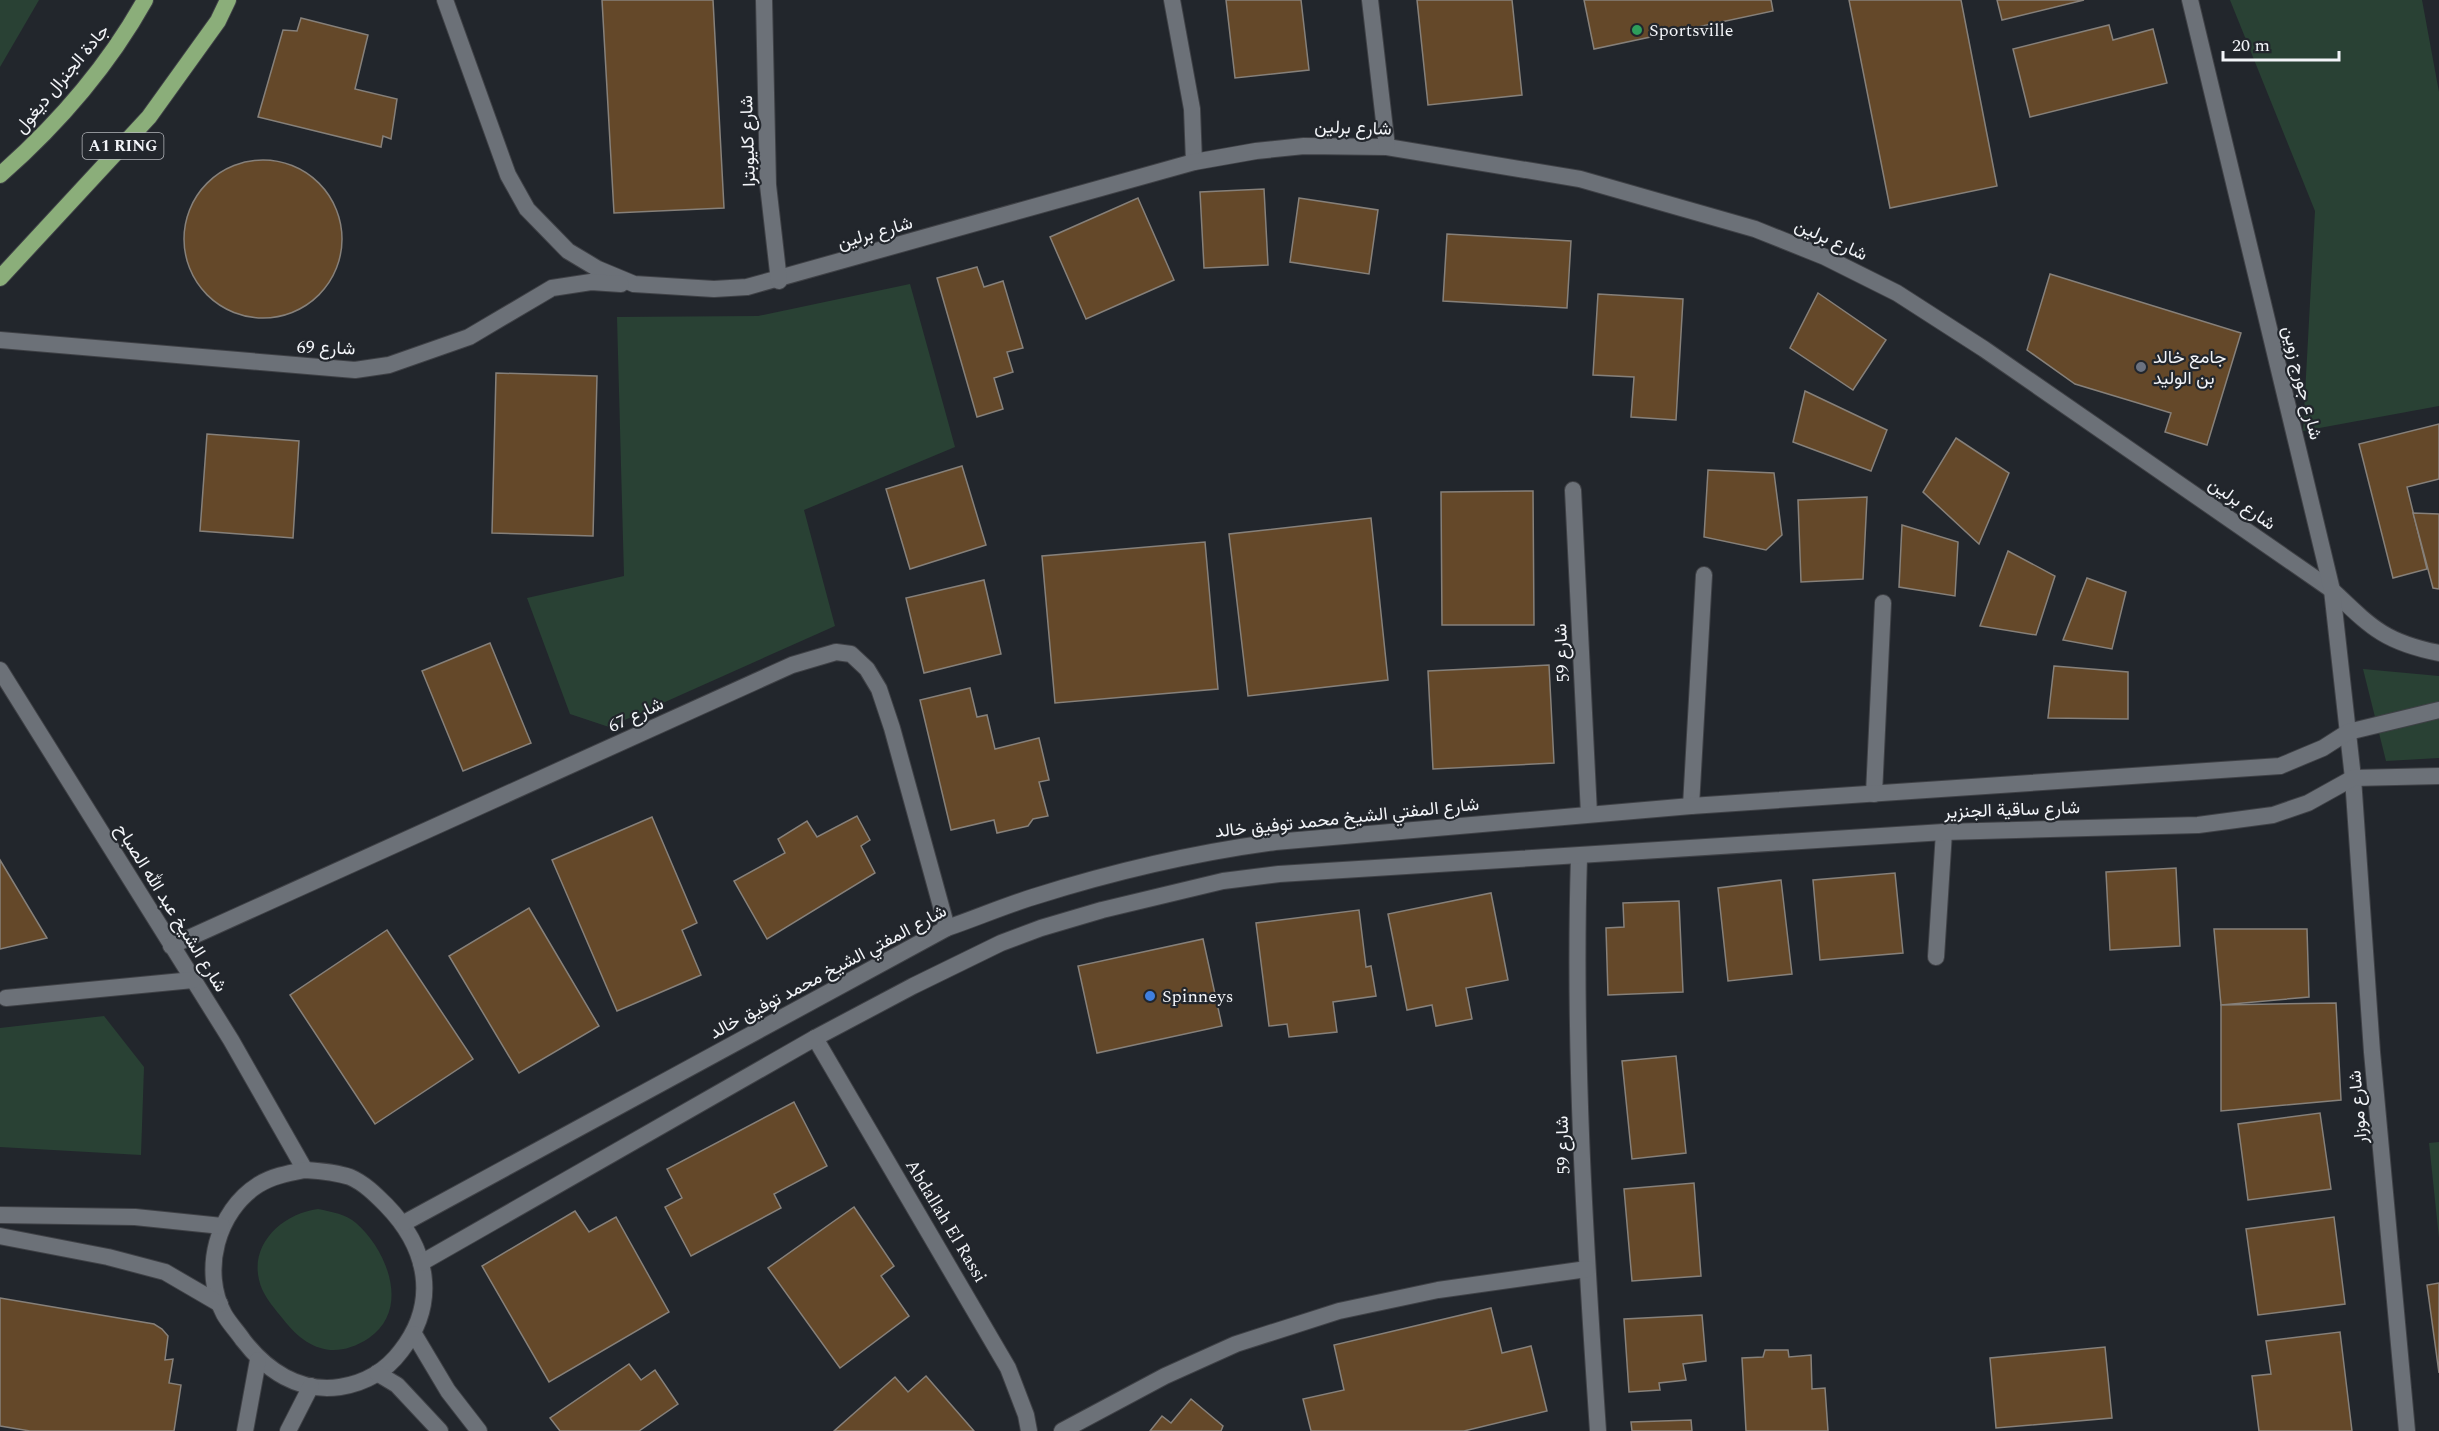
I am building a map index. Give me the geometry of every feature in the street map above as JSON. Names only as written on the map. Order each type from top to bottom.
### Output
[{"type":"highway","name":"جادة الجنرال ديغول","points":[[0,175],[45,135],[87,85],[125,36],[145,0]]},
{"type":"highway","name":"A1 RING","points":[[0,278],[131,139],[188,64],[218,21],[228,0]]},
{"type":"street","name":"شارع برلين","points":[[445,0],[508,175],[527,209],[568,251],[598,269],[634,284],[714,289],[747,287],[779,280],[1194,162],[1256,151],[1304,146],[1387,147],[1580,179],[1755,229],[1826,257],[1897,293],[1984,349],[2332,590],[2377,633],[2397,642],[2439,653]]},
{"type":"street","name":"شارع كليوبترا","points":[[764,0],[768,185],[779,280]]},
{"type":"street","points":[[1172,0],[1192,109],[1194,162]]},
{"type":"street","points":[[1370,0],[1387,147]]},
{"type":"street","name":"شارع جورج زوين","points":[[2190,0],[2332,590],[2353,778]]},
{"type":"street","name":"شارع 69","points":[[0,340],[355,370],[389,365],[469,337],[552,288],[591,282],[634,284]]},
{"type":"street","name":"شارع 59","points":[[1573,490],[1589,814]]},
{"type":"street","points":[[1691,806],[1704,575]]},
{"type":"street","points":[[1874,794],[1883,603]]},
{"type":"street","name":"شارع 67","points":[[171,946],[792,665],[836,652],[851,654],[867,669],[879,689],[892,728],[947,928]]},
{"type":"street","name":"شارع الشيخ عبد الله الصباح","points":[[0,670],[193,980],[305,1170]]},
{"type":"street","name":"شارع ساقية الجنزير","points":[[1589,814],[2280,765],[2323,748],[2348,732],[2439,710]]},
{"type":"street","name":"شارع ساقية الجنزير","points":[[1579,857],[1944,832],[2198,825],[2273,815],[2308,803],[2353,778],[2439,777]]},
{"type":"street","name":"شارع موزار","points":[[2353,778],[2372,1052],[2407,1431]]},
{"type":"street","name":"شارع المفتي الشيخ محمد توفيق خالد","points":[[404,1223],[947,928],[1031,897],[1220,849],[1589,814]]},
{"type":"street","points":[[1936,957],[1944,832]]},
{"type":"street","points":[[421,1263],[815,1038],[913,986],[1011,939],[1102,910],[1212,884],[1279,874],[1459,861],[1579,857]]},
{"type":"street","name":"شارع 59","points":[[1579,857],[1578,969],[1587,1269],[1598,1431]]},
{"type":"street","points":[[6,998],[193,980]]},
{"type":"street","name":"Abdallah El Rassi","points":[[815,1038],[1008,1368],[1026,1415],[1029,1431]]},
{"type":"street","points":[[305,1170],[329,1171],[352,1178],[372,1191],[404,1223],[421,1263],[425,1297],[414,1334],[389,1366],[366,1380],[339,1387],[311,1386],[283,1378],[258,1360],[224,1314],[214,1286],[214,1255],[222,1226],[239,1201],[258,1185],[280,1174],[305,1170]]},
{"type":"street","points":[[0,1215],[135,1216],[222,1226]]},
{"type":"street","points":[[0,1236],[108,1257],[165,1272],[220,1304]]},
{"type":"street","points":[[1062,1431],[1165,1376],[1236,1344],[1339,1311],[1438,1290],[1587,1269]]},
{"type":"street","points":[[414,1334],[448,1391],[479,1431]]},
{"type":"street","points":[[245,1431],[258,1360]]},
{"type":"street","points":[[377,1373],[397,1385],[440,1431]]},
{"type":"street","points":[[288,1431],[311,1386]]},
{"type":"green space","points":[[0,0],[39,0],[0,67]]},
{"type":"green space","points":[[2230,0],[2422,0],[2439,92],[2439,406],[2303,431],[2315,211]]},
{"type":"green space","points":[[910,284],[955,447],[804,510],[835,626],[609,727],[570,714],[527,598],[624,576],[617,317],[758,316]]},
{"type":"green space","points":[[2363,669],[2439,676],[2439,758],[2386,761]]},
{"type":"green space","points":[[104,1016],[144,1067],[141,1155],[0,1147],[0,1028]]},
{"type":"green space","points":[[2439,1142],[2439,1238],[2429,1143]]},
{"type":"green space","points":[[318,1209],[343,1215],[356,1223],[377,1248],[390,1280],[392,1296],[389,1312],[382,1326],[369,1338],[344,1349],[322,1348],[301,1338],[269,1301],[262,1289],[258,1274],[258,1260],[269,1236],[291,1218]]},
{"type":"building","points":[[602,0],[713,0],[724,208],[614,213]]},
{"type":"building","points":[[1226,0],[1301,0],[1309,70],[1235,78]]},
{"type":"building","points":[[1417,0],[1512,0],[1522,95],[1428,105]]},
{"type":"building","name":"Sportsville","points":[[1584,0],[1771,0],[1773,11],[1594,49]]},
{"type":"building","points":[[1849,0],[1961,0],[1997,186],[1890,208]]},
{"type":"building","points":[[1997,0],[2084,0],[2002,20]]},
{"type":"building","points":[[301,18],[368,35],[355,89],[397,99],[391,139],[383,136],[381,147],[258,117],[283,30],[297,31]]},
{"type":"building","points":[[2109,25],[2113,40],[2153,29],[2167,83],[2030,117],[2013,49]]},
{"type":"building","points":[[263,160],[278,161],[293,166],[307,173],[319,183],[329,195],[336,209],[341,224],[341,254],[336,269],[329,283],[319,295],[307,305],[293,312],[278,317],[263,318],[248,317],[233,312],[219,305],[207,295],[197,283],[190,269],[185,254],[184,239],[185,224],[190,209],[197,195],[207,183],[219,173],[233,166],[248,161]]},
{"type":"building","points":[[1264,189],[1268,265],[1204,268],[1200,192]]},
{"type":"building","points":[[1138,198],[1174,280],[1086,319],[1050,237]]},
{"type":"building","points":[[1299,198],[1378,210],[1369,274],[1290,262]]},
{"type":"building","points":[[1447,234],[1571,241],[1567,308],[1443,301]]},
{"type":"building","points":[[977,267],[984,287],[1003,281],[1023,348],[1007,352],[1013,372],[994,378],[1003,409],[977,417],[937,278]]},
{"type":"building","name":"جامع خالد بن الوليد","points":[[2050,274],[2241,333],[2207,445],[2165,432],[2171,413],[2075,384],[2027,350]]},
{"type":"building","points":[[1818,293],[1886,340],[1853,390],[1790,348]]},
{"type":"building","points":[[1598,294],[1683,299],[1676,420],[1631,417],[1634,377],[1593,375]]},
{"type":"building","points":[[496,373],[597,376],[593,536],[492,533]]},
{"type":"building","points":[[1805,391],[1887,430],[1871,471],[1793,442]]},
{"type":"building","points":[[2439,424],[2439,479],[2407,487],[2427,569],[2393,578],[2359,444]]},
{"type":"building","points":[[207,434],[299,441],[293,538],[200,531]]},
{"type":"building","points":[[1956,438],[2009,473],[1979,544],[1923,492]]},
{"type":"building","points":[[962,466],[986,545],[910,569],[886,489]]},
{"type":"building","points":[[1708,470],[1774,473],[1782,535],[1766,550],[1704,537]]},
{"type":"building","points":[[1533,491],[1534,625],[1442,625],[1441,492]]},
{"type":"building","points":[[1867,497],[1863,579],[1801,582],[1798,500]]},
{"type":"building","points":[[2413,513],[2439,514],[2439,589],[2433,588]]},
{"type":"building","points":[[1371,518],[1388,680],[1248,696],[1229,534]]},
{"type":"building","points":[[1902,525],[1958,542],[1955,596],[1899,587]]},
{"type":"building","points":[[1205,542],[1218,689],[1055,703],[1042,556]]},
{"type":"building","points":[[2008,551],[2055,576],[2036,635],[1980,626]]},
{"type":"building","points":[[2087,578],[2126,592],[2112,649],[2063,640]]},
{"type":"building","points":[[984,580],[1001,654],[924,673],[906,598]]},
{"type":"building","points":[[490,643],[531,743],[463,771],[422,671]]},
{"type":"building","points":[[1549,665],[1554,763],[1433,769],[1428,671]]},
{"type":"building","points":[[2054,666],[2128,672],[2128,719],[2048,718]]},
{"type":"building","points":[[970,688],[977,717],[987,715],[995,749],[1039,738],[1049,780],[1039,782],[1048,816],[1033,819],[1028,826],[997,833],[994,820],[951,830],[920,700]]},
{"type":"building","points":[[857,816],[870,840],[861,846],[875,873],[767,939],[734,881],[785,853],[778,839],[807,821],[817,837]]},
{"type":"building","points":[[652,817],[697,923],[682,930],[701,975],[617,1011],[552,860]]},
{"type":"building","points":[[0,860],[47,938],[0,949]]},
{"type":"building","points":[[2176,868],[2180,946],[2110,950],[2106,872]]},
{"type":"building","points":[[1895,873],[1903,953],[1820,960],[1813,880]]},
{"type":"building","points":[[1781,880],[1792,974],[1728,981],[1718,888]]},
{"type":"building","points":[[1491,893],[1508,980],[1466,988],[1472,1019],[1436,1026],[1432,1005],[1407,1010],[1388,914]]},
{"type":"building","points":[[1679,901],[1683,992],[1608,995],[1606,928],[1624,927],[1623,903]]},
{"type":"building","points":[[529,908],[599,1026],[519,1073],[449,956]]},
{"type":"building","points":[[1359,910],[1366,967],[1371,966],[1376,996],[1333,1002],[1337,1032],[1289,1037],[1287,1024],[1269,1026],[1256,923]]},
{"type":"building","points":[[2214,929],[2307,929],[2309,997],[2221,1005]]},
{"type":"building","points":[[387,930],[473,1059],[375,1124],[290,995]]},
{"type":"building","name":"Spinneys","points":[[1203,939],[1222,1026],[1097,1053],[1078,966]]},
{"type":"building","points":[[2336,1003],[2341,1100],[2221,1111],[2221,1005]]},
{"type":"building","points":[[1676,1056],[1686,1153],[1632,1159],[1622,1061]]},
{"type":"building","points":[[794,1102],[827,1166],[774,1194],[781,1208],[691,1256],[665,1207],[682,1198],[667,1169]]},
{"type":"building","points":[[2320,1113],[2331,1189],[2248,1200],[2238,1124]]},
{"type":"building","points":[[1694,1183],[1701,1276],[1632,1281],[1624,1189]]},
{"type":"building","points":[[854,1207],[894,1266],[881,1276],[909,1316],[840,1368],[768,1268]]},
{"type":"building","points":[[575,1211],[589,1232],[616,1217],[669,1312],[549,1382],[482,1266]]},
{"type":"building","points":[[2334,1217],[2345,1304],[2258,1315],[2246,1229]]},
{"type":"building","points":[[2439,1283],[2439,1373],[2427,1285]]},
{"type":"building","points":[[0,1298],[154,1324],[162,1329],[168,1336],[165,1360],[173,1359],[169,1383],[181,1385],[174,1431],[30,1431],[0,1426]]},
{"type":"building","points":[[1491,1308],[1502,1353],[1531,1346],[1547,1411],[1464,1431],[1311,1431],[1303,1399],[1344,1390],[1334,1345]]},
{"type":"building","points":[[1702,1315],[1706,1361],[1683,1364],[1686,1380],[1659,1383],[1660,1390],[1629,1392],[1624,1319]]},
{"type":"building","points":[[2340,1332],[2352,1431],[2259,1431],[2252,1376],[2271,1374],[2266,1341]]},
{"type":"building","points":[[2105,1347],[2112,1418],[1996,1428],[1990,1358]]},
{"type":"building","points":[[1765,1350],[1788,1350],[1789,1357],[1811,1355],[1812,1389],[1825,1388],[1828,1431],[1746,1431],[1742,1358],[1763,1357]]},
{"type":"building","points":[[629,1364],[641,1380],[655,1370],[678,1404],[639,1431],[560,1431],[550,1418]]},
{"type":"building","points":[[926,1376],[974,1431],[834,1431],[895,1377],[908,1392]]},
{"type":"building","points":[[1191,1399],[1223,1426],[1221,1431],[1150,1431],[1162,1416],[1171,1423]]},
{"type":"building","points":[[1691,1420],[1692,1431],[1632,1431],[1631,1422]]},
{"type":"place","name":"Sportsville","points":[[1637,30]]},
{"type":"place","name":"جامع خالد بن الوليد","points":[[2141,367]]},
{"type":"place","name":"Spinneys","points":[[1150,996]]}]
